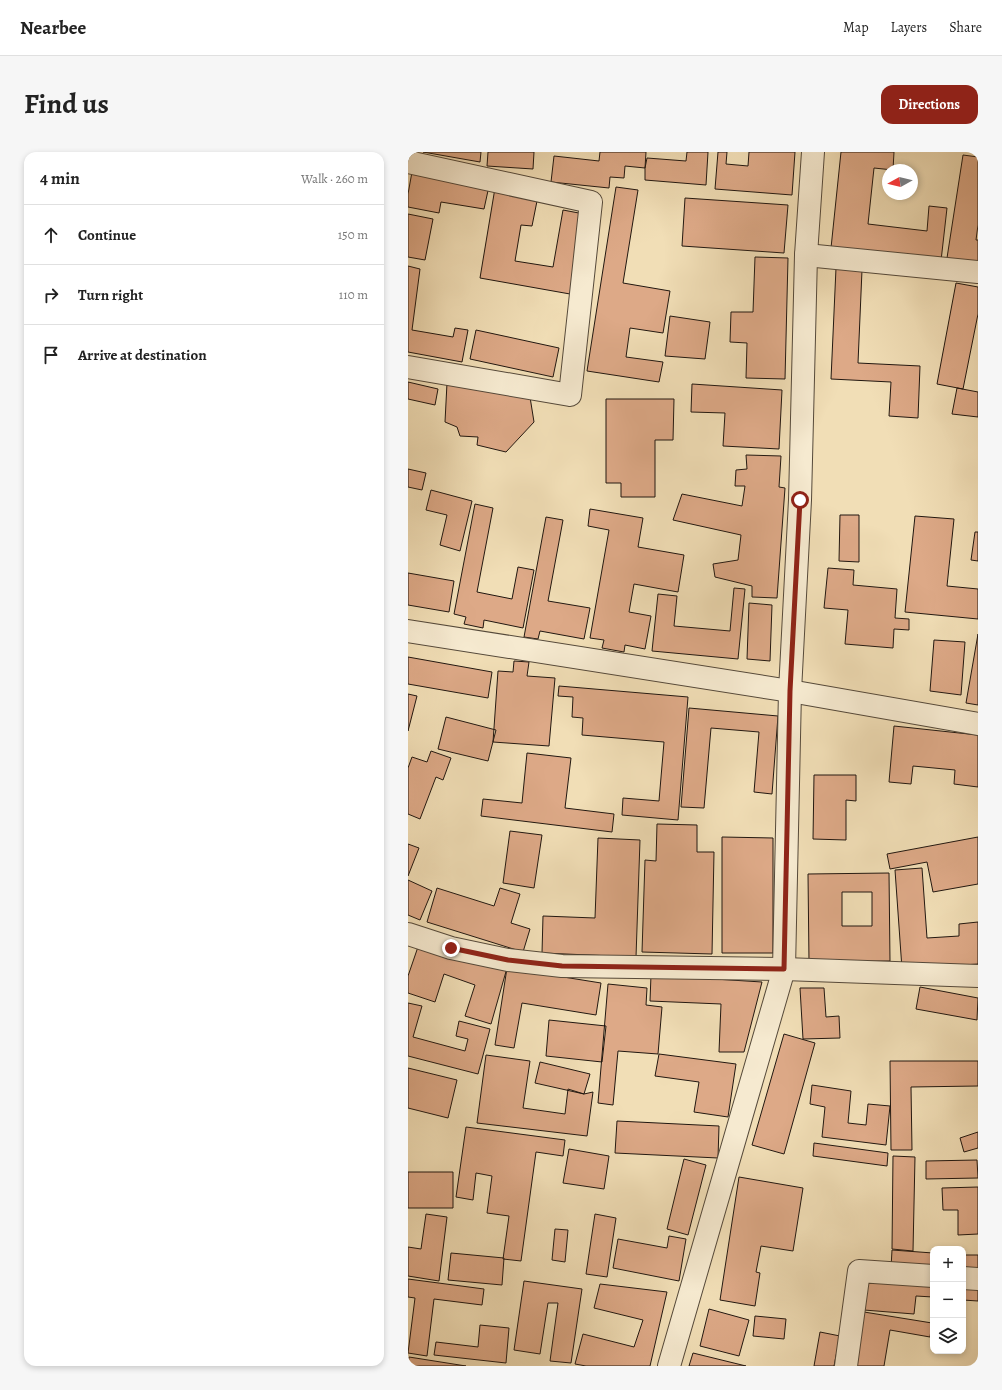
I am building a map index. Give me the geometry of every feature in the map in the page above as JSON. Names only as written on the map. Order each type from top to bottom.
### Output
[{"type":"street","points":[[669,1366],[784,969],[790,691],[800,500],[806,255],[813,152]]},
{"type":"street","points":[[408,162],[591,202],[570,395],[408,367]]},
{"type":"street","points":[[806,255],[978,272]]},
{"type":"street","points":[[408,631],[790,691],[978,724]]},
{"type":"street","points":[[408,934],[451,948],[508,960],[562,966],[784,969],[978,976]]},
{"type":"street","points":[[846,1366],[859,1271],[930,1276]]},
{"type":"street","points":[[966,1278],[978,1279]]},
{"type":"building","points":[[423,152],[481,152],[480,162]]},
{"type":"building","points":[[488,152],[534,152],[533,169],[487,166]]},
{"type":"building","points":[[600,152],[646,152],[645,168],[625,166],[624,178],[610,177],[609,188],[551,182],[554,156],[599,161]]},
{"type":"building","points":[[687,152],[708,152],[706,185],[645,180],[647,158],[686,161]]},
{"type":"building","points":[[718,152],[727,152],[726,164],[748,166],[749,152],[795,152],[792,195],[715,189]]},
{"type":"building","points":[[841,152],[894,152],[893,164],[882,164],[882,169],[874,168],[868,224],[927,231],[929,206],[947,208],[941,261],[831,248]]},
{"type":"building","points":[[963,155],[978,157],[978,225],[976,240],[978,240],[978,263],[947,258]]},
{"type":"building","points":[[412,172],[489,186],[484,209],[441,202],[439,213],[408,207],[408,194]]},
{"type":"building","points":[[616,187],[638,190],[623,283],[670,291],[663,333],[630,328],[626,357],[663,362],[659,382],[587,371]]},
{"type":"building","points":[[495,188],[538,196],[532,226],[521,225],[515,261],[553,267],[563,210],[584,214],[570,294],[480,278]]},
{"type":"building","points":[[685,198],[788,205],[784,253],[682,246]]},
{"type":"building","points":[[408,214],[433,219],[425,260],[408,257]]},
{"type":"building","points":[[755,257],[788,258],[785,379],[746,378],[747,343],[730,342],[731,312],[753,312]]},
{"type":"building","points":[[408,266],[420,269],[412,330],[453,337],[455,328],[468,330],[462,362],[408,352]]},
{"type":"building","points":[[836,268],[862,270],[858,363],[920,366],[918,418],[889,416],[891,382],[831,379]]},
{"type":"building","points":[[956,283],[978,287],[978,314],[963,389],[937,384]]},
{"type":"building","points":[[670,316],[710,322],[705,359],[665,356]]},
{"type":"building","points":[[476,330],[559,348],[553,377],[470,359]]},
{"type":"building","points":[[408,382],[438,389],[435,405],[408,399]]},
{"type":"building","points":[[447,383],[530,397],[534,422],[506,452],[477,445],[478,437],[460,436],[457,427],[445,422]]},
{"type":"building","points":[[692,384],[782,390],[779,449],[723,446],[725,413],[691,412]]},
{"type":"building","points":[[957,388],[978,392],[978,417],[952,414]]},
{"type":"building","points":[[606,399],[674,399],[673,440],[655,440],[655,497],[621,497],[621,483],[606,483]]},
{"type":"building","points":[[746,455],[781,456],[779,487],[785,488],[777,598],[752,597],[752,586],[715,577],[713,564],[738,560],[741,535],[673,520],[682,494],[742,506],[745,486],[735,486],[736,470],[747,469]]},
{"type":"building","points":[[408,469],[426,473],[422,490],[408,487]]},
{"type":"building","points":[[431,490],[472,501],[460,551],[440,545],[447,515],[426,510]]},
{"type":"building","points":[[475,504],[493,508],[477,592],[512,599],[518,567],[534,570],[523,628],[484,620],[483,628],[464,624],[466,617],[454,614]]},
{"type":"building","points":[[590,509],[643,518],[638,547],[684,555],[678,592],[634,584],[629,612],[651,616],[645,649],[625,645],[624,652],[602,648],[604,640],[590,638],[609,530],[588,526]]},
{"type":"building","points":[[840,515],[859,515],[859,562],[839,561]]},
{"type":"building","points":[[915,516],[954,519],[947,586],[978,589],[978,619],[905,612]]},
{"type":"building","points":[[546,517],[563,520],[548,601],[590,608],[584,639],[540,631],[538,639],[524,637]]},
{"type":"building","points":[[975,532],[978,532],[978,561],[971,560]]},
{"type":"building","points":[[828,568],[854,570],[853,585],[897,589],[895,618],[909,619],[909,630],[894,629],[893,648],[845,644],[848,610],[824,608]]},
{"type":"building","points":[[408,573],[454,581],[449,612],[408,605]]},
{"type":"building","points":[[734,588],[745,589],[738,659],[652,651],[658,594],[677,596],[674,626],[730,631]]},
{"type":"building","points":[[749,603],[772,605],[770,661],[747,659]]},
{"type":"building","points":[[978,634],[978,705],[966,703]]},
{"type":"building","points":[[934,640],[965,642],[961,695],[930,691]]},
{"type":"building","points":[[408,657],[492,672],[488,698],[408,684]]},
{"type":"building","points":[[514,661],[529,662],[527,676],[555,678],[549,746],[493,742],[498,671],[513,672]]},
{"type":"building","points":[[559,686],[688,697],[678,820],[622,815],[623,798],[659,801],[664,742],[582,735],[583,718],[572,717],[573,697],[558,696]]},
{"type":"building","points":[[408,694],[417,696],[408,731]]},
{"type":"building","points":[[689,708],[778,716],[772,794],[754,792],[759,732],[711,728],[704,808],[681,807]]},
{"type":"building","points":[[446,717],[496,730],[488,761],[438,749]]},
{"type":"building","points":[[894,726],[978,735],[978,787],[954,784],[955,770],[913,766],[911,784],[889,782]]},
{"type":"building","points":[[431,751],[451,758],[443,780],[436,777],[420,819],[408,814],[408,768],[412,757],[427,762]]},
{"type":"building","points":[[527,753],[571,758],[565,808],[614,814],[612,832],[481,816],[483,799],[522,803]]},
{"type":"building","points":[[814,775],[856,775],[856,801],[846,800],[846,840],[813,839]]},
{"type":"building","points":[[657,824],[697,825],[697,852],[714,852],[712,954],[642,952],[645,860],[656,861]]},
{"type":"building","points":[[510,831],[542,835],[534,888],[503,883]]},
{"type":"building","points":[[722,837],[773,838],[773,953],[722,953]]},
{"type":"building","points":[[978,837],[978,884],[933,892],[927,862],[890,869],[887,854]]},
{"type":"building","points":[[598,838],[640,840],[636,957],[542,953],[543,916],[595,918]]},
{"type":"building","points":[[408,844],[419,848],[408,876]]},
{"type":"building","points":[[922,868],[927,938],[959,936],[959,924],[978,922],[978,964],[902,969],[895,870]]},
{"type":"building","points":[[889,873],[890,961],[809,962],[808,874]],"holes":[[[842,892],[872,892],[872,926],[842,926]]]},
{"type":"building","points":[[408,880],[432,891],[420,920],[408,915]]},
{"type":"building","points":[[437,888],[494,906],[500,888],[520,894],[511,923],[530,929],[523,952],[427,922]]},
{"type":"building","points":[[420,941],[507,968],[491,1024],[465,1016],[475,985],[444,974],[435,1002],[408,993],[408,976]]},
{"type":"building","points":[[507,968],[601,983],[596,1015],[522,1003],[514,1048],[495,1045]]},
{"type":"building","points":[[651,975],[762,982],[744,1052],[719,1052],[721,1004],[650,1001]]},
{"type":"building","points":[[608,984],[647,988],[646,1005],[662,1007],[658,1054],[618,1051],[613,1105],[598,1103]]},
{"type":"building","points":[[920,987],[978,998],[977,1020],[916,1009]]},
{"type":"building","points":[[800,988],[824,988],[826,1017],[839,1016],[840,1038],[803,1039]]},
{"type":"building","points":[[408,1003],[422,1006],[413,1037],[465,1051],[468,1039],[456,1036],[459,1021],[490,1029],[478,1074],[408,1056]]},
{"type":"building","points":[[549,1020],[606,1026],[602,1062],[546,1056]]},
{"type":"building","points":[[784,1034],[815,1043],[784,1154],[752,1145]]},
{"type":"building","points":[[659,1054],[736,1064],[728,1117],[694,1112],[699,1082],[655,1076]]},
{"type":"building","points":[[486,1055],[530,1061],[523,1108],[565,1114],[568,1089],[584,1094],[593,1092],[587,1136],[477,1123]]},
{"type":"building","points":[[890,1061],[978,1061],[978,1086],[911,1087],[912,1150],[891,1150]]},
{"type":"building","points":[[540,1062],[590,1074],[584,1094],[535,1083]]},
{"type":"building","points":[[408,1068],[457,1080],[448,1118],[408,1108]]},
{"type":"building","points":[[812,1085],[851,1091],[848,1123],[866,1125],[868,1104],[890,1106],[886,1145],[822,1137],[825,1107],[810,1104]]},
{"type":"building","points":[[617,1121],[719,1126],[718,1158],[615,1153]]},
{"type":"building","points":[[466,1127],[565,1140],[563,1156],[536,1152],[521,1261],[503,1259],[509,1216],[487,1213],[492,1176],[476,1173],[473,1200],[456,1197]]},
{"type":"building","points":[[978,1132],[978,1148],[964,1152],[960,1138]]},
{"type":"building","points":[[814,1143],[888,1153],[887,1166],[813,1156]]},
{"type":"building","points":[[569,1149],[609,1156],[604,1189],[563,1183]]},
{"type":"building","points":[[893,1156],[915,1157],[913,1251],[892,1249]]},
{"type":"building","points":[[684,1159],[706,1165],[688,1235],[667,1229]]},
{"type":"building","points":[[977,1160],[978,1178],[926,1179],[926,1161]]},
{"type":"building","points":[[408,1172],[453,1172],[453,1208],[408,1208]]},
{"type":"building","points":[[739,1177],[803,1188],[793,1251],[761,1246],[756,1272],[760,1273],[755,1306],[720,1300]]},
{"type":"building","points":[[978,1187],[978,1234],[958,1235],[958,1210],[943,1210],[942,1188]]},
{"type":"building","points":[[426,1214],[447,1217],[439,1281],[408,1276],[408,1247],[421,1249]]},
{"type":"building","points":[[595,1214],[616,1218],[607,1277],[586,1274]]},
{"type":"building","points":[[555,1229],[568,1230],[565,1262],[552,1260]]},
{"type":"building","points":[[669,1236],[686,1239],[679,1281],[613,1268],[618,1239],[667,1248]]},
{"type":"building","points":[[892,1250],[930,1253],[930,1271],[891,1268]]},
{"type":"building","points":[[451,1253],[504,1258],[502,1285],[448,1280]]},
{"type":"building","points":[[966,1255],[978,1255],[978,1274],[966,1273]]},
{"type":"building","points":[[867,1275],[930,1281],[930,1297],[916,1296],[914,1314],[864,1310]]},
{"type":"building","points":[[408,1279],[484,1289],[482,1305],[434,1299],[427,1356],[408,1353],[415,1298],[408,1297]]},
{"type":"building","points":[[524,1281],[582,1289],[571,1363],[550,1361],[558,1303],[548,1303],[540,1354],[514,1350]]},
{"type":"building","points":[[966,1283],[978,1284],[978,1301],[966,1300]]},
{"type":"building","points":[[600,1284],[667,1292],[650,1366],[586,1366],[575,1364],[583,1334],[634,1347],[643,1320],[594,1308]]},
{"type":"building","points":[[709,1309],[749,1320],[739,1356],[700,1346]]},
{"type":"building","points":[[864,1312],[930,1323],[930,1337],[890,1330],[884,1366],[855,1366]]},
{"type":"building","points":[[755,1316],[786,1319],[784,1339],[753,1336]]},
{"type":"building","points":[[480,1325],[509,1328],[506,1363],[434,1355],[436,1342],[478,1347]]},
{"type":"building","points":[[820,1332],[840,1336],[834,1366],[814,1366]]},
{"type":"building","points":[[693,1353],[746,1366],[689,1366]]},
{"type":"building","points":[[409,1357],[466,1366],[408,1366]]},
{"type":"route","points":[[451,948],[508,960],[562,966],[784,969],[790,691],[800,500]]}]
